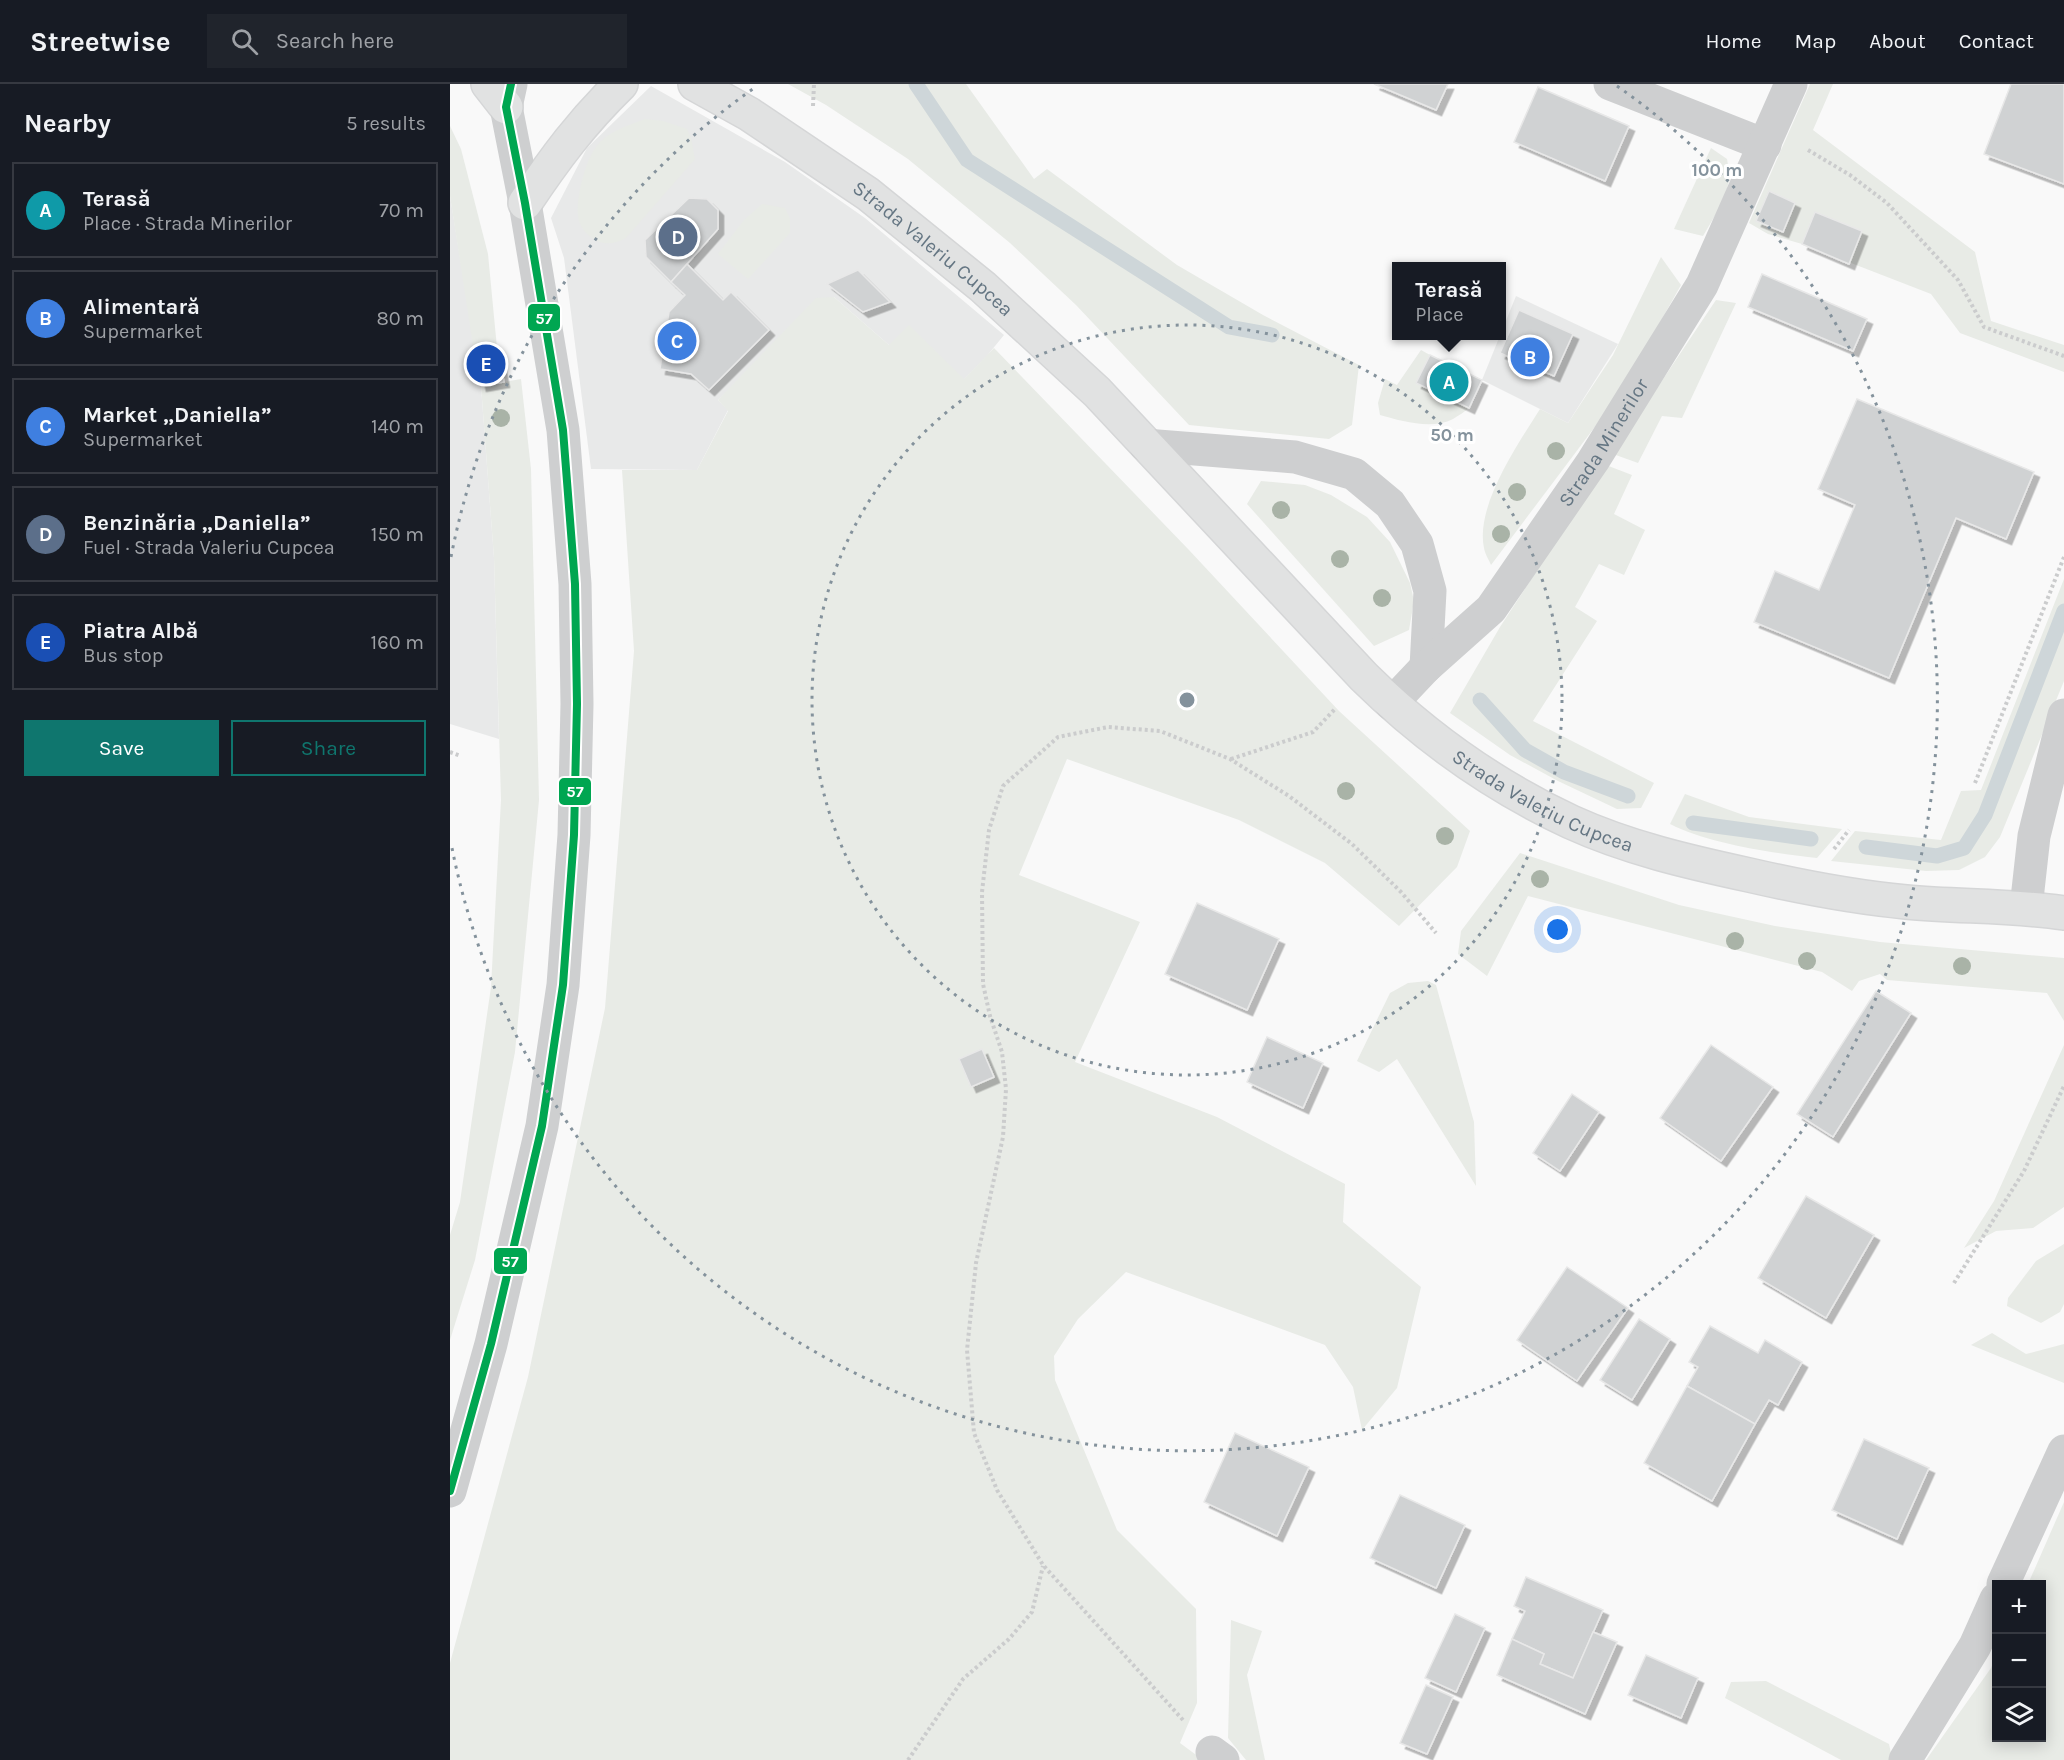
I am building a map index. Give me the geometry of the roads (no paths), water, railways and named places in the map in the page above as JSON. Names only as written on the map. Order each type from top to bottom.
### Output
[{"type":"main road","points":[[525,203],[589,115],[621,84]]},
{"type":"main road","name":"Strada Valeriu Cupcea","points":[[695,84],[748,114],[868,194],[983,287],[1098,392],[1145,445],[1391,704],[1470,766],[1572,822],[1677,859],[1821,891],[1907,902],[2026,908],[2064,913]]},
{"type":"street","points":[[1610,84],[1769,137]]},
{"type":"street","name":"Strada Minerilor","points":[[1391,704],[1426,667],[1491,609],[1593,461],[1702,285],[1791,84]]},
{"type":"street","points":[[450,1491],[491,1344],[542,1126],[563,985],[574,835],[577,704],[575,596],[563,430],[525,203],[502,92]]},
{"type":"street","points":[[1145,445],[1294,457],[1354,474],[1390,504],[1417,544],[1430,591],[1426,667]]},
{"type":"street","points":[[2026,908],[2034,836],[2064,715]]},
{"type":"street","points":[[2005,1580],[2064,1451]]},
{"type":"street","points":[[1905,1760],[1975,1646],[1992,1608]]},
{"type":"waterway","points":[[916,84],[967,160],[1229,327],[1272,335]]},
{"type":"waterway","points":[[1866,847],[1937,856],[1964,848],[1985,815],[2064,611]]},
{"type":"waterway","points":[[1480,700],[1525,750],[1564,772],[1628,796]]},
{"type":"waterway","points":[[1693,823],[1811,839]]},
{"type":"place","name":"Benzinăria „Daniella”","points":[[678,237]]},
{"type":"place","name":"Market „Daniella”","points":[[677,341]]},
{"type":"place","name":"Alimentară","points":[[1530,357]]},
{"type":"place","name":"Piatra Albă","points":[[486,364]]},
{"type":"place","name":"Terasă","points":[[1449,382]]}]
